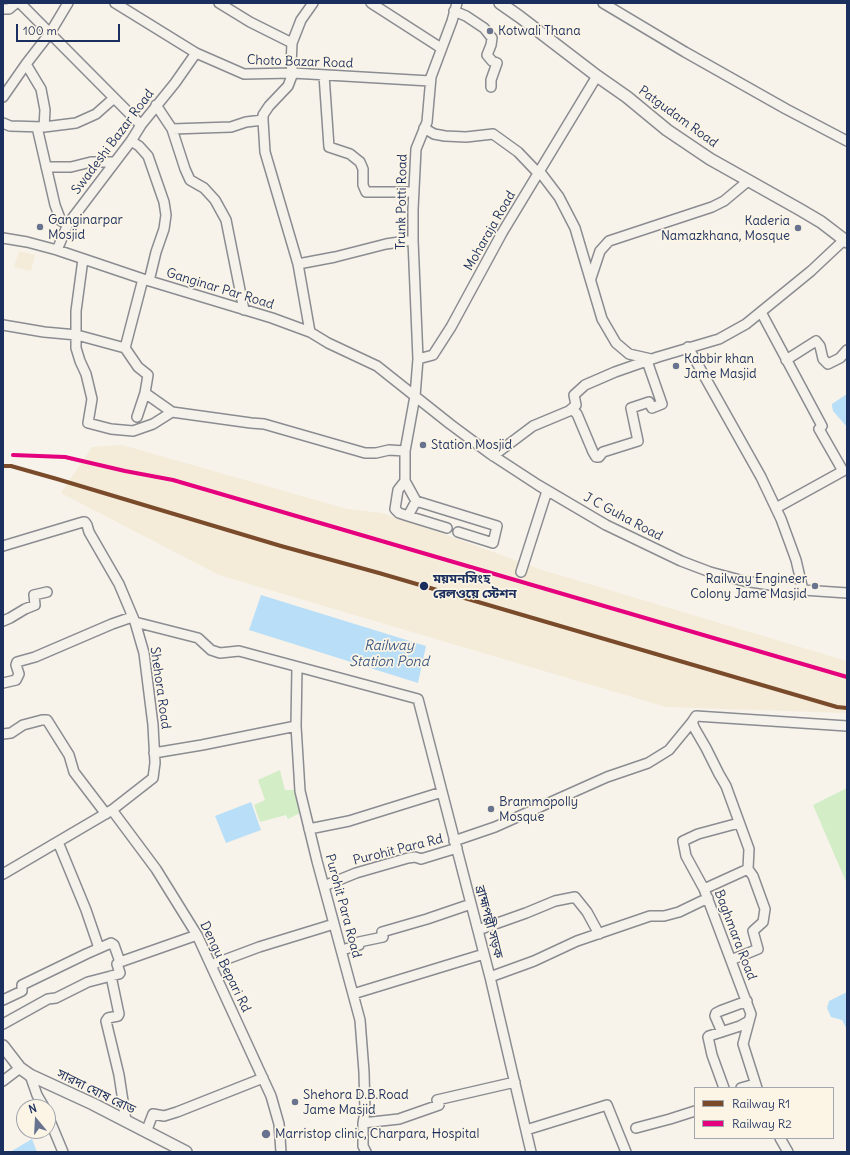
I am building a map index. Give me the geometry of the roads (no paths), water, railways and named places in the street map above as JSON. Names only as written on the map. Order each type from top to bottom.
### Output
[{"type":"main road","name":"Patgudam Road","points":[[500,3],[520,16],[597,76],[627,97],[667,130],[710,159],[821,222],[845,241]]},
{"type":"main road","name":"সারদা ঘোষ রোড","points":[[3,1046],[20,1068],[30,1076],[93,1104],[186,1152]]},
{"type":"street","points":[[3,9],[9,9],[16,3]]},
{"type":"street","points":[[20,3],[141,125]]},
{"type":"street","points":[[3,97],[50,33],[68,3]]},
{"type":"street","name":"Choto Bazar Road","points":[[115,3],[196,53],[244,74],[293,73],[430,81]]},
{"type":"street","points":[[219,3],[250,22],[292,43]]},
{"type":"street","points":[[310,332],[298,264],[265,152],[263,120],[269,106],[288,86],[293,73],[291,65],[292,43],[301,20],[313,3]]},
{"type":"street","points":[[371,3],[441,48]]},
{"type":"street","points":[[603,3],[685,52],[786,109],[847,141]]},
{"type":"street","points":[[455,7],[484,28],[492,38],[487,56],[492,61],[497,63],[491,80],[491,87]]},
{"type":"street","name":"Trunk Potti Road","points":[[418,360],[413,240],[416,149],[427,122],[430,81],[455,7]]},
{"type":"street","name":"Swadeshi Bazar Road","points":[[57,250],[68,224],[196,53]]},
{"type":"street","points":[[26,64],[41,88],[44,110],[40,127],[46,167],[61,221],[68,224]]},
{"type":"street","points":[[324,75],[329,147],[350,154],[360,162],[363,169],[363,185],[366,192],[414,192]]},
{"type":"street","name":"Moharaja Road","points":[[418,360],[433,354],[444,338],[502,233],[597,76]]},
{"type":"street","points":[[3,123],[10,126],[40,127],[76,123],[96,114],[114,98]]},
{"type":"street","points":[[156,105],[172,129],[190,180],[204,188],[215,200],[226,220],[244,310]]},
{"type":"street","points":[[172,129],[231,127],[246,122],[263,120]]},
{"type":"street","points":[[424,128],[434,134],[445,136],[466,137],[493,134],[518,152],[539,173],[559,197],[575,228],[602,319],[616,343],[629,354],[649,360]]},
{"type":"street","points":[[125,348],[146,280],[164,229],[166,215],[164,202],[148,156],[139,146],[131,141]]},
{"type":"street","points":[[46,167],[71,167],[91,162],[115,162]]},
{"type":"street","points":[[591,278],[600,251],[608,241],[724,201],[748,181]]},
{"type":"street","name":"Ganginar Par Road","points":[[3,238],[27,242],[57,250],[310,332],[377,366],[415,396]]},
{"type":"street","points":[[298,264],[335,257],[386,244],[413,240]]},
{"type":"street","points":[[493,456],[533,426],[569,412],[576,405],[574,395],[585,385],[649,360],[688,347],[719,339],[746,324],[811,272],[845,241]]},
{"type":"street","points":[[83,259],[76,311],[76,348],[86,374],[92,399],[88,423],[110,429],[133,431],[153,424],[172,412]]},
{"type":"street","points":[[761,312],[822,426],[818,429],[843,471],[776,508]]},
{"type":"street","points":[[3,325],[44,332],[77,335],[125,348],[138,367],[148,375],[137,418]]},
{"type":"street","points":[[786,360],[816,341],[820,346],[823,359],[828,364],[840,358],[847,350]]},
{"type":"street","points":[[688,347],[761,477],[776,508],[796,560],[803,590]]},
{"type":"street","points":[[418,360],[415,396],[405,451],[405,481],[416,501],[496,526],[493,543],[458,532]]},
{"type":"street","points":[[572,409],[577,414],[596,457],[603,452],[638,441],[631,408],[649,402],[652,408],[662,404],[649,360]]},
{"type":"street","points":[[144,393],[172,412],[264,424],[365,453],[376,453],[389,450],[405,451]]},
{"type":"street","name":"J C Guha Road","points":[[415,396],[493,456],[547,491],[606,525],[681,561],[710,572],[744,581],[803,590],[847,593]]},
{"type":"street","points":[[405,481],[398,490],[395,509],[398,513],[447,528]]},
{"type":"street","points":[[521,572],[547,491]]},
{"type":"street","points":[[408,516],[416,501]]},
{"type":"street","name":"Shehora Road","points":[[3,546],[82,522],[85,522],[88,525],[89,532],[119,584],[134,620],[144,653],[153,725],[155,763],[153,778],[109,812],[3,874]]},
{"type":"street","points":[[3,621],[35,605],[34,595],[47,592]]},
{"type":"street","points":[[3,683],[16,680],[19,674],[16,665],[18,662],[34,657],[112,624],[134,620],[198,638],[211,650],[220,653],[239,651],[297,667]]},
{"type":"street","name":"ব্রাহ্মপল্লী সড়ক","points":[[297,667],[418,699],[490,976],[531,1152]]},
{"type":"street","name":"Purohit Para Road","points":[[297,667],[296,726],[300,791],[360,1020],[364,1072],[364,1146],[366,1152]]},
{"type":"street","points":[[731,960],[758,949],[753,931],[763,922],[765,909],[753,876],[748,869],[749,849],[726,786],[692,722],[696,716],[847,726]]},
{"type":"street","name":"Dengu Bepari Rd","points":[[3,734],[11,733],[23,725],[47,720],[69,755],[74,772],[156,869],[197,935],[271,1096],[279,1124],[281,1152]]},
{"type":"street","name":"Purohit Para Rd","points":[[324,886],[356,873],[408,858],[415,857],[421,859],[607,777],[648,763],[669,750],[692,722]]},
{"type":"street","points":[[154,753],[296,726]]},
{"type":"street","points":[[309,829],[349,820],[442,792]]},
{"type":"street","points":[[704,889],[686,856],[683,841],[698,834],[740,823]]},
{"type":"street","points":[[58,842],[99,948]]},
{"type":"street","name":"Baghmara Road","points":[[748,869],[704,889],[751,1014],[743,1044],[756,1086]]},
{"type":"street","points":[[478,930],[556,901],[575,897],[587,912],[599,934]]},
{"type":"street","points":[[490,976],[534,961],[577,941],[650,916],[664,916],[679,912],[708,898]]},
{"type":"street","points":[[342,950],[359,945],[359,942],[383,937],[382,932],[471,904]]},
{"type":"street","points":[[211,965],[334,924]]},
{"type":"street","points":[[3,1024],[48,999],[56,998],[92,981],[120,973],[117,964],[120,962],[197,935]]},
{"type":"street","points":[[3,1000],[22,991],[22,985],[57,967],[111,943],[114,945],[120,962]]},
{"type":"street","points":[[353,994],[484,954]]},
{"type":"street","points":[[111,976],[119,1014],[118,1016],[108,1018],[106,1021],[119,1075],[126,1121]]},
{"type":"street","points":[[722,1032],[715,1016],[716,1013],[720,1010],[747,1001]]},
{"type":"street","points":[[724,1087],[712,1055],[708,1037],[740,1026],[749,1021]]},
{"type":"street","points":[[3,1081],[20,1068]]},
{"type":"street","points":[[30,1076],[39,1099]]},
{"type":"street","points":[[146,1132],[153,1114],[164,1116],[177,1112],[263,1078]]},
{"type":"street","points":[[363,1123],[399,1119],[439,1105],[437,1100],[515,1082]]},
{"type":"street","points":[[526,1130],[607,1105],[626,1152]]},
{"type":"street","points":[[636,1128],[694,1111]]},
{"type":"street","points":[[56,1134],[64,1152]]},
{"type":"street","points":[[781,1139],[788,1152]]},
{"type":"water","points":[[847,394],[847,427],[833,411],[832,404]]},
{"type":"water","name":"Railway Station Pond","points":[[261,595],[426,646],[418,683],[249,630]]},
{"type":"water","points":[[251,802],[261,830],[226,843],[215,816]]},
{"type":"water","points":[[847,992],[847,1029],[842,1020],[831,1017],[827,1008],[829,1001]]},
{"type":"water","points":[[32,1139],[37,1152],[10,1152]]},
{"type":"rail line","name":"R2","points":[[13,455],[65,457],[173,480],[847,677]]},
{"type":"rail line","name":"R1","points":[[3,466],[11,466],[57,479],[281,546],[379,573],[837,707],[847,708]]},
{"type":"place","name":"Kotwali Thana","points":[[490,31]]},
{"type":"place","name":"Ganginarpar Mosjid","points":[[40,227]]},
{"type":"place","name":"Kaderia Namazkhana, Mosque","points":[[798,228]]},
{"type":"place","name":"Kabbir khan Jame Masjid","points":[[676,366]]},
{"type":"place","name":"Station Mosjid","points":[[423,445]]},
{"type":"place","name":"ময়মনসিংহ রেলওয়ে স্টেশন","points":[[424,586]]},
{"type":"place","name":"Railway Engineer Colony Jame Masjid","points":[[815,586]]},
{"type":"place","name":"Brammopolly Mosque","points":[[491,809]]},
{"type":"place","name":"Shehora D.B.Road Jame Masjid","points":[[295,1102]]},
{"type":"place","name":"Marristop clinic, Charpara, Hospital","points":[[266,1134]]}]
